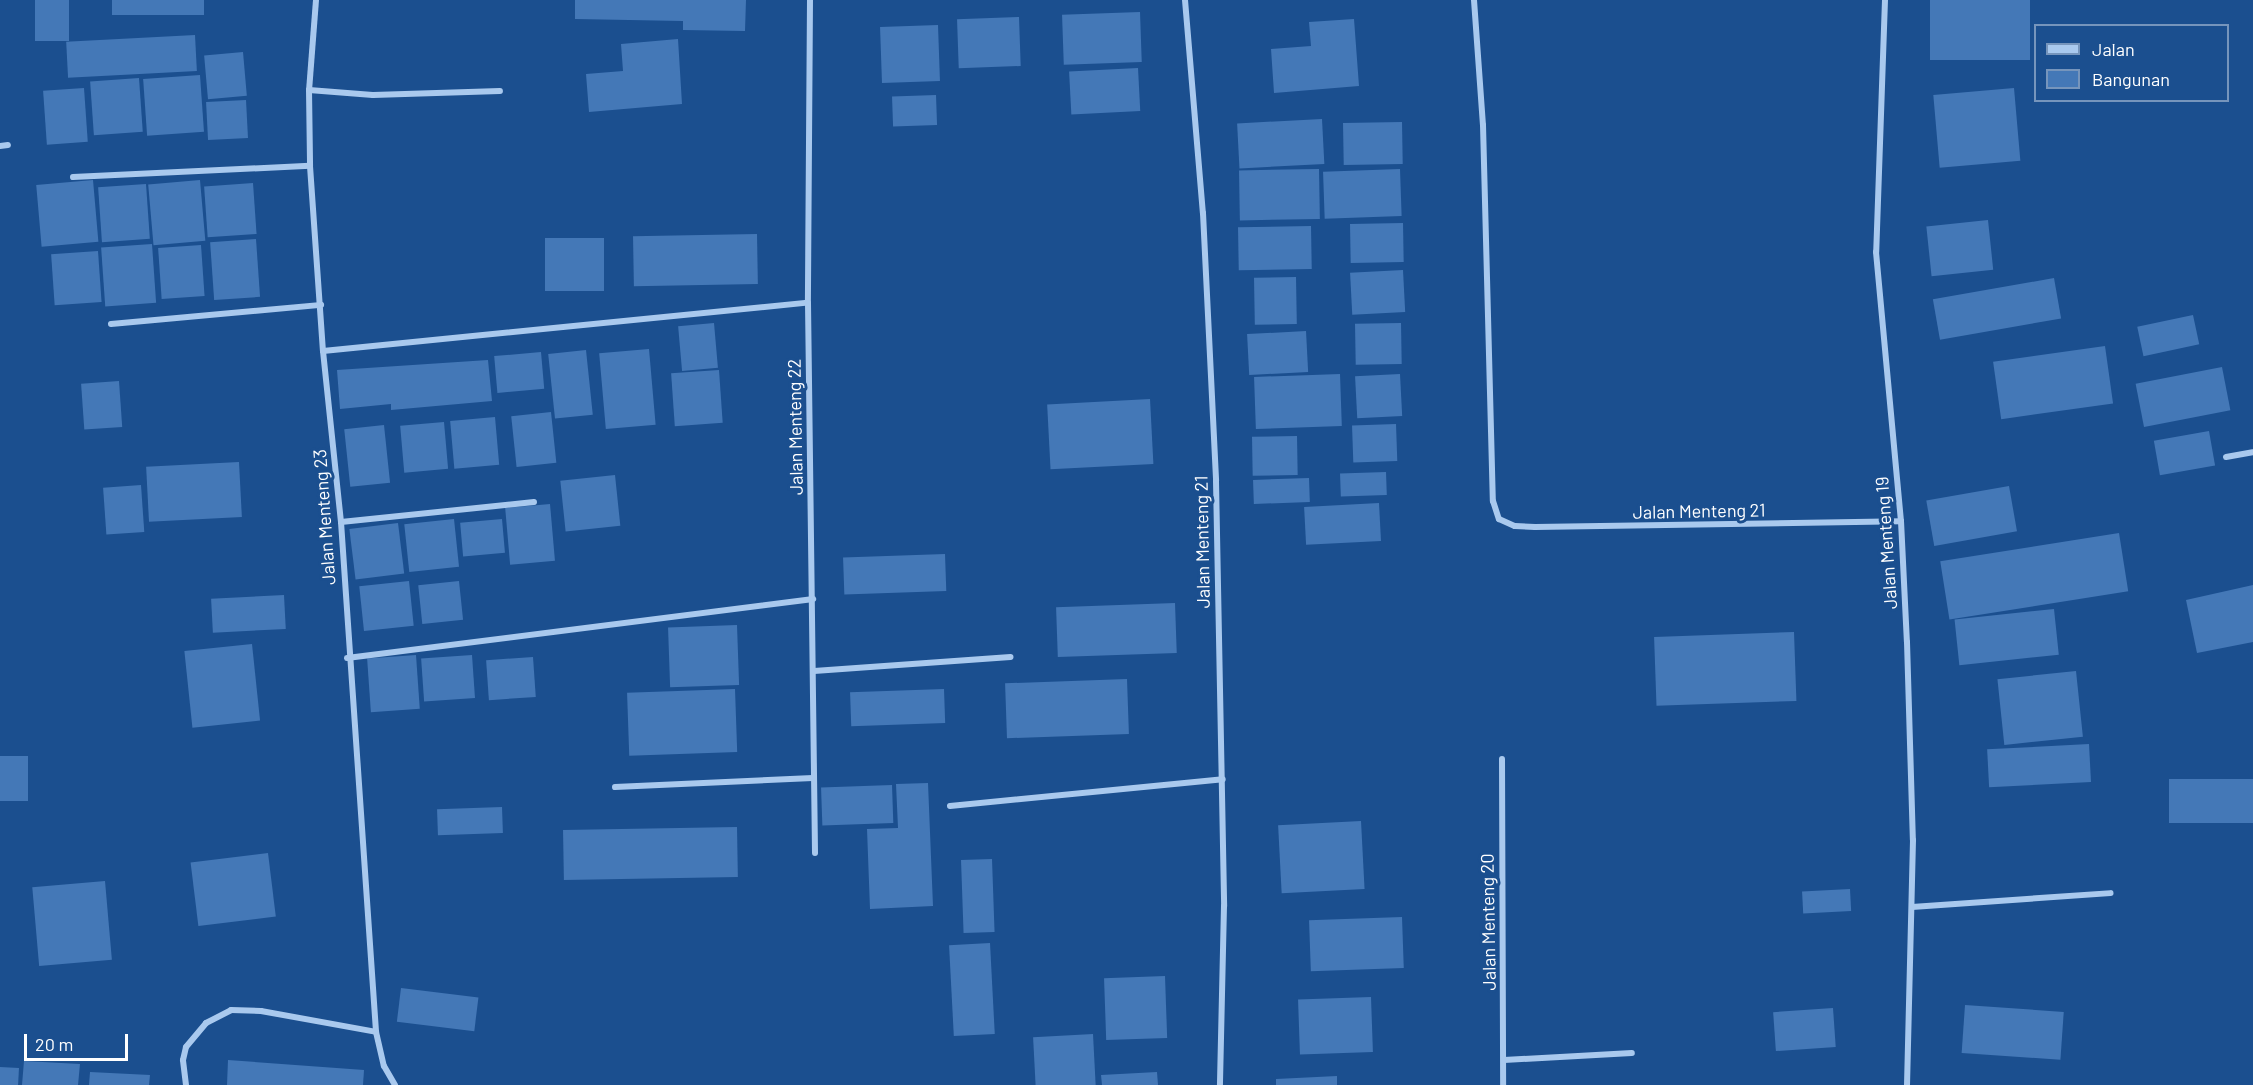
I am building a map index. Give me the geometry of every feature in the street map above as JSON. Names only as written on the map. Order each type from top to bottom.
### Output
[{"type":"street","name":"Jalan Menteng 23","points":[[316,0],[309,90],[310,166],[323,351],[341,522],[347,658],[376,1032],[384,1066],[395,1085]]},
{"type":"street","name":"Jalan Menteng 22","points":[[810,0],[808,303],[814,671],[813,778],[816,853]]},
{"type":"street","name":"Jalan Menteng 21","points":[[1185,0],[1203,213],[1216,481],[1223,779],[1220,1085]]},
{"type":"street","name":"Jalan Menteng 21","points":[[1474,0],[1483,125],[1493,501],[1499,519],[1515,526],[1535,527],[1901,521]]},
{"type":"street","name":"Jalan Menteng 19","points":[[1885,0],[1876,252],[1901,521],[1912,817],[1907,1085]]},
{"type":"street","points":[[309,90],[373,95],[500,91]]},
{"type":"street","points":[[0,146],[8,145]]},
{"type":"street","points":[[73,177],[310,166]]},
{"type":"street","points":[[323,351],[808,303]]},
{"type":"street","points":[[111,324],[321,305]]},
{"type":"street","points":[[2226,456],[2253,452]]},
{"type":"street","points":[[341,522],[534,502]]},
{"type":"street","points":[[347,658],[813,599]]},
{"type":"street","points":[[814,671],[1011,657]]},
{"type":"street","name":"Jalan Menteng 20","points":[[1502,759],[1503,1085]]},
{"type":"street","points":[[615,787],[813,778]]},
{"type":"street","points":[[950,806],[1223,779]]},
{"type":"street","points":[[1912,907],[2111,893]]},
{"type":"street","points":[[186,1085],[183,1060],[186,1047],[206,1023],[231,1010],[261,1011],[376,1032]]},
{"type":"street","points":[[1504,1060],[1632,1053]]},
{"type":"building","points":[[35,0],[69,0],[69,41],[35,41]]},
{"type":"building","points":[[112,0],[204,0],[204,15],[112,15]]},
{"type":"building","points":[[575,0],[746,0],[745,31],[683,30],[683,21],[575,19]]},
{"type":"building","points":[[1930,0],[2030,0],[2030,60],[1930,60]]},
{"type":"building","points":[[1140,12],[1142,62],[1064,65],[1062,15]]},
{"type":"building","points":[[1019,17],[1021,66],[959,68],[957,19]]},
{"type":"building","points":[[1354,19],[1359,86],[1274,93],[1271,49],[1311,46],[1309,22]]},
{"type":"building","points":[[938,25],[940,81],[882,83],[880,27]]},
{"type":"building","points":[[195,35],[197,71],[68,78],[66,42]]},
{"type":"building","points":[[678,39],[682,104],[589,112],[586,74],[623,71],[621,44]]},
{"type":"building","points":[[243,52],[247,96],[208,99],[204,55]]},
{"type":"building","points":[[1138,68],[1140,111],[1071,115],[1069,72]]},
{"type":"building","points":[[200,75],[204,132],[147,136],[143,79]]},
{"type":"building","points":[[139,78],[143,132],[94,135],[90,81]]},
{"type":"building","points":[[84,88],[88,142],[47,145],[43,91]]},
{"type":"building","points":[[2014,88],[2020,161],[1940,168],[1933,95]]},
{"type":"building","points":[[936,95],[937,125],[893,127],[892,97]]},
{"type":"building","points":[[246,100],[248,138],[208,140],[206,102]]},
{"type":"building","points":[[1322,119],[1324,164],[1239,168],[1237,123]]},
{"type":"building","points":[[1402,122],[1403,164],[1344,165],[1343,123]]},
{"type":"building","points":[[1319,169],[1320,219],[1240,220],[1239,170]]},
{"type":"building","points":[[1400,169],[1402,216],[1325,219],[1323,172]]},
{"type":"building","points":[[93,180],[98,242],[42,247],[36,185]]},
{"type":"building","points":[[200,180],[205,241],[154,245],[148,185]]},
{"type":"building","points":[[253,183],[257,234],[208,237],[204,186]]},
{"type":"building","points":[[146,184],[150,239],[102,242],[98,187]]},
{"type":"building","points":[[1988,220],[1993,270],[1932,276],[1926,226]]},
{"type":"building","points":[[1403,223],[1404,262],[1351,263],[1350,224]]},
{"type":"building","points":[[1311,226],[1312,269],[1239,270],[1238,227]]},
{"type":"building","points":[[757,234],[758,284],[634,286],[633,236]]},
{"type":"building","points":[[545,238],[604,238],[604,291],[545,291]]},
{"type":"building","points":[[256,239],[260,297],[214,300],[210,242]]},
{"type":"building","points":[[152,244],[156,303],[105,306],[101,248]]},
{"type":"building","points":[[201,245],[205,296],[162,299],[158,248]]},
{"type":"building","points":[[98,251],[102,302],[55,305],[51,254]]},
{"type":"building","points":[[1403,270],[1405,312],[1352,315],[1350,273]]},
{"type":"building","points":[[1296,277],[1297,324],[1255,325],[1254,278]]},
{"type":"building","points":[[2054,278],[2061,318],[1940,340],[1933,299]]},
{"type":"building","points":[[2193,315],[2199,344],[2143,356],[2137,327]]},
{"type":"building","points":[[714,323],[718,368],[682,371],[678,326]]},
{"type":"building","points":[[1401,323],[1402,364],[1356,365],[1355,324]]},
{"type":"building","points":[[1306,331],[1308,372],[1249,375],[1247,334]]},
{"type":"building","points":[[2105,346],[2113,403],[2001,419],[1993,362]]},
{"type":"building","points":[[649,349],[656,425],[606,429],[599,353]]},
{"type":"building","points":[[586,350],[593,415],[555,419],[548,354]]},
{"type":"building","points":[[541,352],[544,389],[497,393],[494,356]]},
{"type":"building","points":[[488,360],[492,401],[391,410],[391,404],[340,409],[337,370]]},
{"type":"building","points":[[2222,367],[2230,410],[2144,427],[2136,384]]},
{"type":"building","points":[[719,370],[723,423],[675,426],[671,373]]},
{"type":"building","points":[[1340,374],[1342,426],[1256,429],[1254,377]]},
{"type":"building","points":[[1400,374],[1402,416],[1357,418],[1355,376]]},
{"type":"building","points":[[119,381],[122,427],[84,430],[81,384]]},
{"type":"building","points":[[1150,399],[1153,464],[1051,469],[1047,404]]},
{"type":"building","points":[[551,412],[556,463],[517,467],[511,416]]},
{"type":"building","points":[[495,417],[499,465],[454,469],[450,421]]},
{"type":"building","points":[[444,422],[448,469],[404,473],[400,426]]},
{"type":"building","points":[[1396,424],[1397,461],[1353,463],[1352,426]]},
{"type":"building","points":[[384,425],[390,483],[350,487],[344,429]]},
{"type":"building","points":[[2209,431],[2215,465],[2160,475],[2154,441]]},
{"type":"building","points":[[1297,436],[1298,475],[1253,476],[1252,437]]},
{"type":"building","points":[[239,462],[242,517],[149,522],[146,467]]},
{"type":"building","points":[[1386,472],[1387,495],[1341,497],[1340,474]]},
{"type":"building","points":[[615,475],[620,526],[566,531],[560,481]]},
{"type":"building","points":[[1309,478],[1310,502],[1254,504],[1253,480]]},
{"type":"building","points":[[141,485],[144,532],[106,535],[103,488]]},
{"type":"building","points":[[2009,486],[2017,531],[1934,546],[1926,501]]},
{"type":"building","points":[[1379,503],[1381,541],[1306,545],[1304,507]]},
{"type":"building","points":[[550,504],[555,561],[510,565],[505,508]]},
{"type":"building","points":[[454,519],[459,567],[409,572],[404,524]]},
{"type":"building","points":[[502,519],[505,553],[463,557],[460,523]]},
{"type":"building","points":[[398,523],[404,574],[356,580],[349,529]]},
{"type":"building","points":[[2119,533],[2128,591],[1949,620],[1940,561]]},
{"type":"building","points":[[945,554],[946,591],[844,595],[843,558]]},
{"type":"building","points":[[409,581],[414,626],[364,631],[359,586]]},
{"type":"building","points":[[459,581],[463,620],[422,624],[418,585]]},
{"type":"building","points":[[2253,585],[2253,642],[2197,653],[2186,600]]},
{"type":"building","points":[[284,595],[286,629],[213,633],[211,599]]},
{"type":"building","points":[[1175,603],[1177,653],[1058,657],[1056,607]]},
{"type":"building","points":[[2054,609],[2059,655],[1959,665],[1955,619]]},
{"type":"building","points":[[737,625],[739,685],[670,687],[668,627]]},
{"type":"building","points":[[1794,632],[1796,701],[1656,706],[1654,637]]},
{"type":"building","points":[[252,644],[260,721],[192,728],[184,651]]},
{"type":"building","points":[[416,655],[420,709],[371,712],[367,658]]},
{"type":"building","points":[[472,655],[475,698],[424,701],[421,659]]},
{"type":"building","points":[[533,657],[536,697],[489,700],[486,660]]},
{"type":"building","points":[[2076,671],[2083,737],[2004,745],[1997,679]]},
{"type":"building","points":[[1127,679],[1129,734],[1007,738],[1005,683]]},
{"type":"building","points":[[735,689],[737,752],[629,756],[627,693]]},
{"type":"building","points":[[944,689],[945,723],[851,726],[850,692]]},
{"type":"building","points":[[2089,744],[2091,782],[1989,787],[1987,749]]},
{"type":"building","points":[[0,756],[28,756],[28,801],[0,801]]},
{"type":"building","points":[[2169,779],[2253,779],[2253,823],[2169,823]]},
{"type":"building","points":[[928,783],[933,906],[870,909],[867,829],[898,828],[896,784]]},
{"type":"building","points":[[892,785],[893,823],[822,825],[821,787]]},
{"type":"building","points":[[502,807],[503,833],[438,835],[437,809]]},
{"type":"building","points":[[1361,821],[1365,889],[1282,893],[1278,825]]},
{"type":"building","points":[[737,827],[738,877],[564,880],[563,830]]},
{"type":"building","points":[[268,853],[276,917],[198,926],[191,863]]},
{"type":"building","points":[[992,859],[995,932],[964,933],[961,860]]},
{"type":"building","points":[[105,881],[112,960],[39,966],[32,887]]},
{"type":"building","points":[[1850,889],[1851,911],[1803,913],[1802,892]]},
{"type":"building","points":[[1402,917],[1404,968],[1311,971],[1309,920]]},
{"type":"building","points":[[990,943],[995,1034],[954,1036],[949,945]]},
{"type":"building","points":[[1165,976],[1167,1038],[1106,1040],[1104,978]]},
{"type":"building","points":[[401,988],[478,998],[474,1031],[397,1022]]},
{"type":"building","points":[[1371,997],[1373,1052],[1300,1055],[1298,1000]]},
{"type":"building","points":[[1965,1005],[2064,1012],[2060,1060],[1962,1053]]},
{"type":"building","points":[[1833,1008],[1836,1047],[1776,1051],[1773,1012]]},
{"type":"building","points":[[1093,1034],[1096,1085],[1036,1085],[1033,1037]]},
{"type":"building","points":[[228,1060],[364,1070],[363,1085],[227,1085]]},
{"type":"building","points":[[24,1061],[80,1064],[78,1085],[22,1085]]},
{"type":"building","points":[[0,1067],[19,1068],[18,1085],[0,1085]]},
{"type":"building","points":[[90,1072],[150,1075],[149,1085],[89,1085]]},
{"type":"building","points":[[1157,1072],[1158,1085],[1102,1085],[1101,1075]]},
{"type":"building","points":[[1337,1076],[1337,1085],[1276,1085],[1276,1079]]}]
